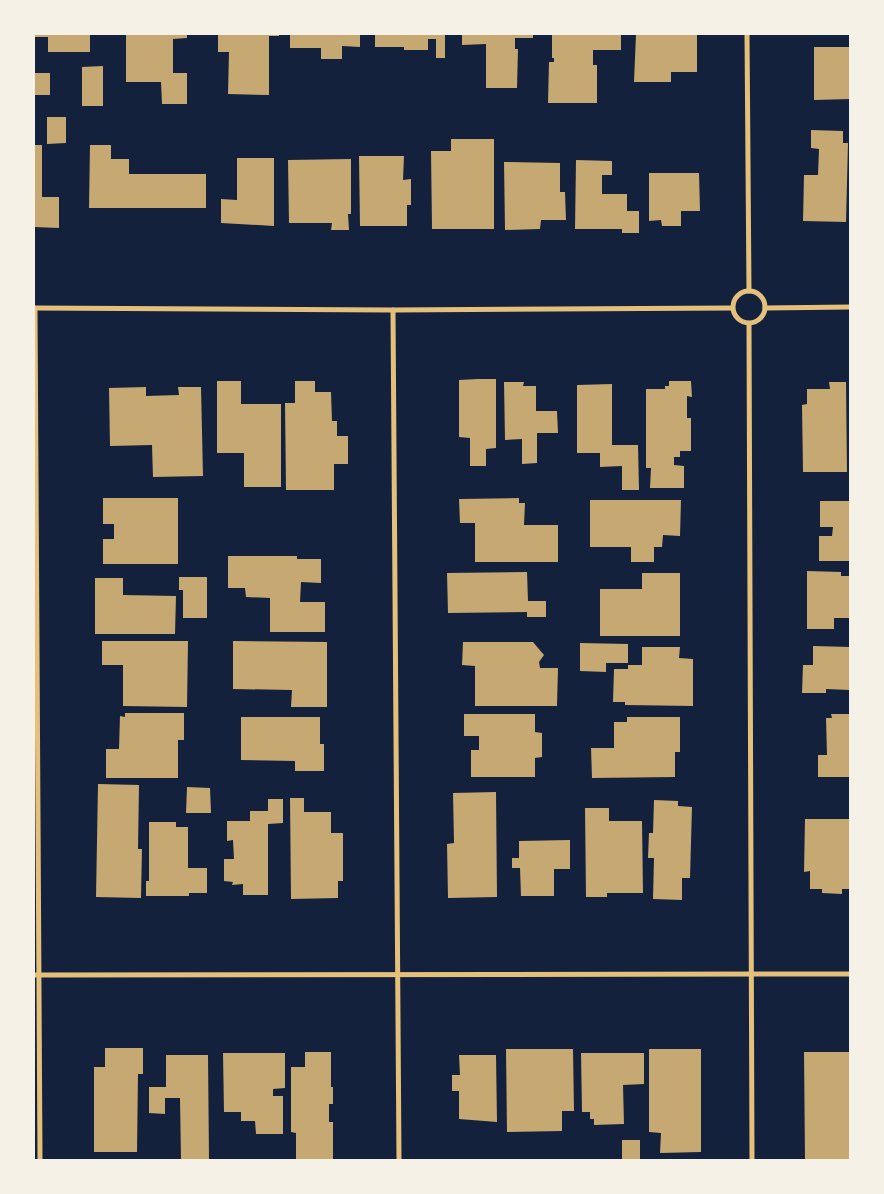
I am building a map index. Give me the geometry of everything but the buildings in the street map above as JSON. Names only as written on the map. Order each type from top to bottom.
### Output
[{"type":"street","points":[[746,34],[749,291]]},
{"type":"street","points":[[749,291],[757,293],[761,297],[765,308],[762,317],[749,324],[737,319],[732,308],[738,294],[749,291]]},
{"type":"street","points":[[765,308],[850,307]]},
{"type":"street","points":[[40,1160],[36,975],[35,308],[393,310],[732,308]]},
{"type":"street","points":[[393,310],[399,1160]]},
{"type":"street","points":[[749,324],[752,1160]]},
{"type":"street","points":[[36,975],[850,974]]}]
